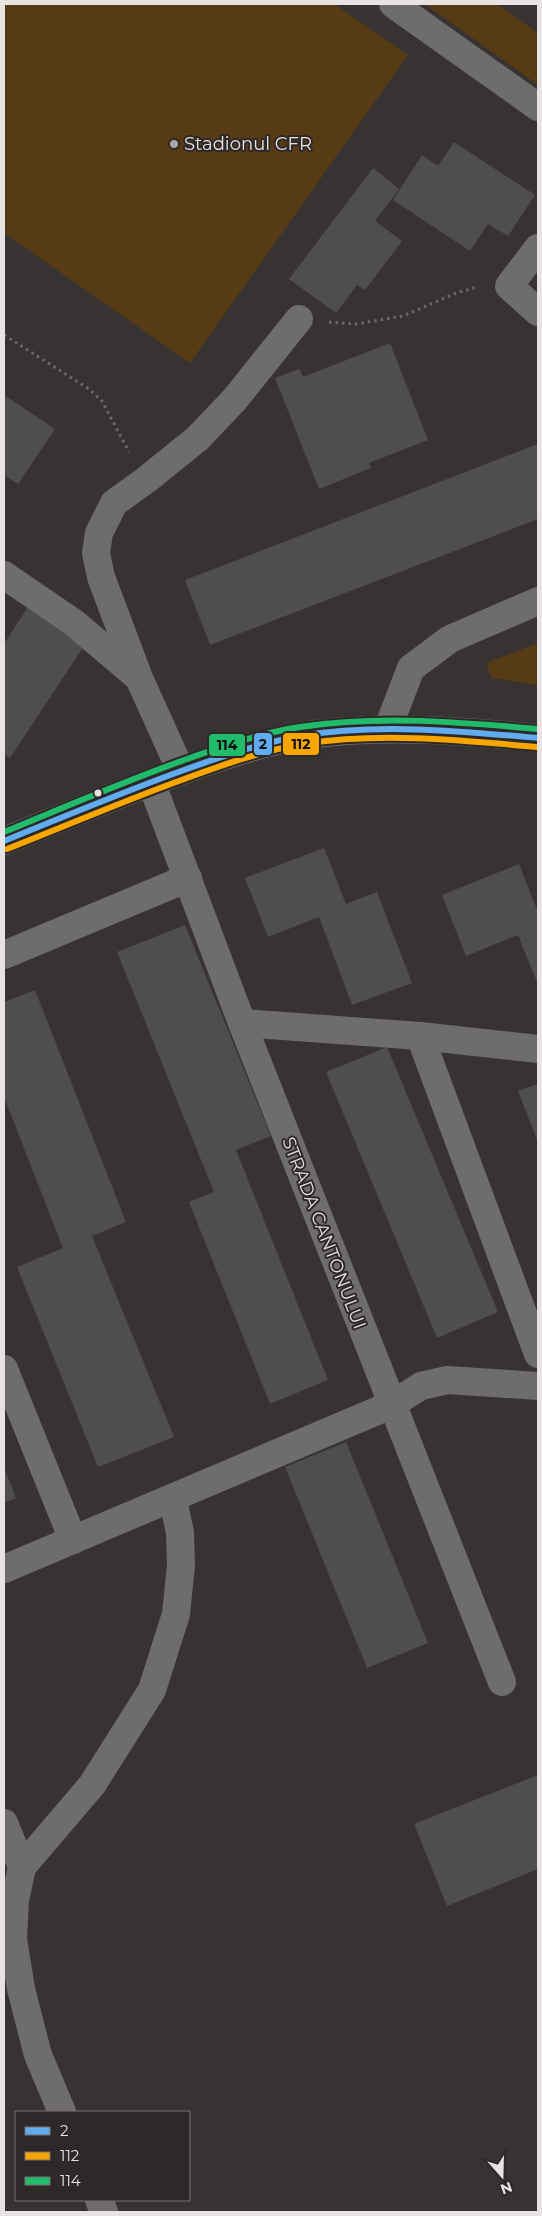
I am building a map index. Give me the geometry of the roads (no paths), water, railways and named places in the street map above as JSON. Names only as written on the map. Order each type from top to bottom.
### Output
[{"type":"main road","points":[[4,841],[181,771],[248,748],[314,734],[388,728],[460,730],[538,738]]},
{"type":"street","points":[[393,4],[538,107]]},
{"type":"street","points":[[538,248],[509,286],[538,312]]},
{"type":"street","points":[[181,771],[139,678],[101,577],[96,553],[98,533],[114,503],[146,480],[204,432],[235,399],[299,319]]},
{"type":"street","points":[[4,575],[72,622],[139,678]]},
{"type":"street","points":[[388,728],[411,668],[450,639],[538,601]]},
{"type":"street","name":"STRADA CANTONULUI","points":[[151,782],[242,1023],[391,1405],[502,1682]]},
{"type":"street","points":[[4,955],[188,878]]},
{"type":"street","points":[[242,1023],[420,1036],[538,1049]]},
{"type":"street","points":[[420,1036],[538,1354]]},
{"type":"street","points":[[4,1369],[73,1540]]},
{"type":"street","points":[[4,1569],[391,1405],[421,1386],[447,1380],[538,1386]]},
{"type":"street","points":[[62,2111],[38,2055],[21,1989],[13,1940],[15,1900],[22,1867],[92,1785],[152,1690],[176,1614],[181,1565],[180,1533],[173,1499]]},
{"type":"street","points":[[4,1823],[22,1867]]},
{"type":"place","name":"Stadionul CFR","points":[[174,144]]}]
